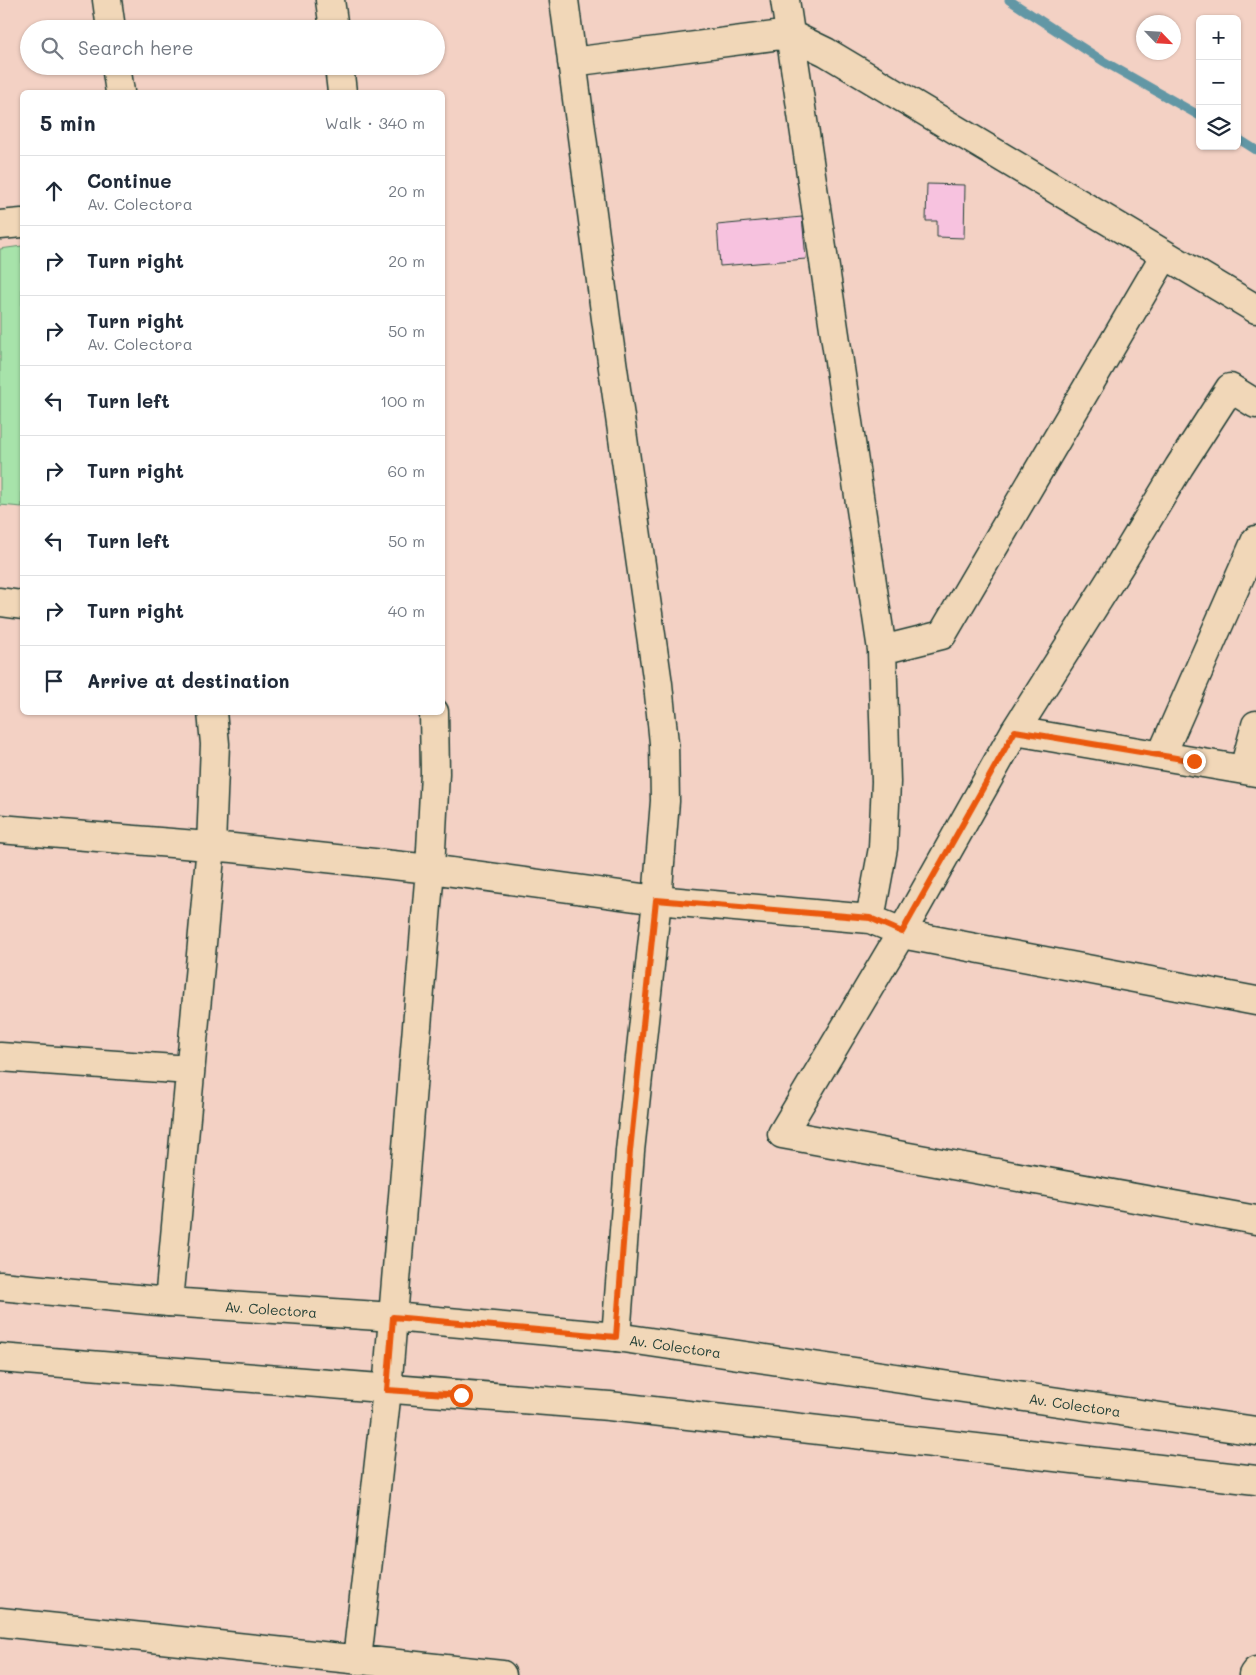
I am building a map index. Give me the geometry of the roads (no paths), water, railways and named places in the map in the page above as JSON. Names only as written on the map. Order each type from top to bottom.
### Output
[{"type":"street","points":[[107,0],[110,20]]},
{"type":"street","points":[[330,0],[333,20]]},
{"type":"street","points":[[564,0],[606,320],[658,684],[664,743],[665,801],[630,1151],[616,1337]]},
{"type":"street","points":[[785,0],[882,650],[885,716],[883,848],[870,918]]},
{"type":"street","points":[[572,62],[789,34],[826,52],[1256,310]]},
{"type":"street","points":[[117,75],[120,90]]},
{"type":"street","points":[[340,75],[342,90]]},
{"type":"street","points":[[0,225],[20,223]]},
{"type":"street","points":[[882,650],[942,635],[1165,256]]},
{"type":"street","points":[[1256,404],[1230,388],[1178,467],[1120,565],[1015,731],[902,932],[782,1134],[1256,1220]]},
{"type":"street","points":[[1161,756],[1256,540]]},
{"type":"street","points":[[0,602],[20,605]]},
{"type":"street","points":[[169,1302],[211,846],[215,744],[212,715]]},
{"type":"street","points":[[356,1660],[387,1390],[430,869],[435,772],[434,715]]},
{"type":"street","points":[[1015,731],[1250,770],[1256,725]]},
{"type":"street","points":[[0,829],[211,846],[430,869],[656,900],[870,918],[912,936],[1256,1000]]},
{"type":"street","points":[[0,1057],[190,1070]]},
{"type":"street","name":"Av. Colectora","points":[[0,1286],[169,1302],[393,1317],[616,1337],[1256,1431]]},
{"type":"street","points":[[0,1358],[609,1406],[1256,1480]]},
{"type":"street","points":[[0,1622],[502,1675]]},
{"type":"street","points":[[1253,1675],[1256,1671]]},
{"type":"waterway","points":[[1009,0],[1103,61],[1196,114]]},
{"type":"waterway","points":[[1241,141],[1256,150]]}]
